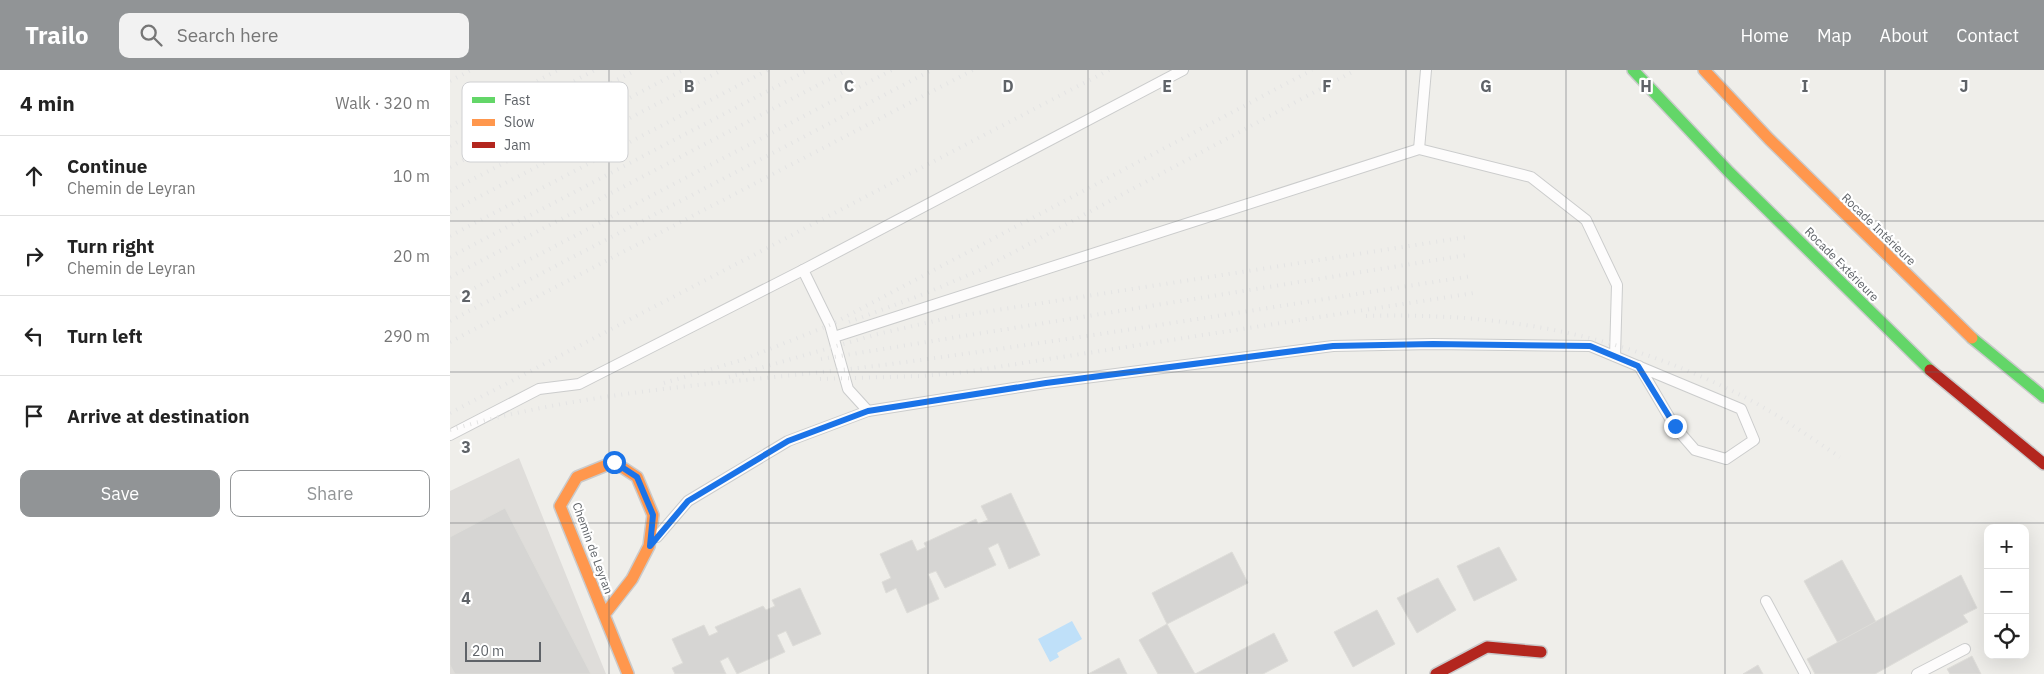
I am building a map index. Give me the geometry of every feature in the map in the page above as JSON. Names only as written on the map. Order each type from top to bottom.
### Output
[{"type":"main road","name":"Rocade Extérieure","points":[[1634,70],[1729,172],[1939,379],[2044,464]]},
{"type":"main road","name":"Rocade Intérieure","points":[[1704,70],[1768,140],[1974,340],[2044,398]]},
{"type":"main road","name":"Chemin de Leyran","points":[[604,615],[632,579],[650,546],[653,515],[637,477],[614,462],[577,478],[560,506],[604,615],[628,674]]},
{"type":"main road","points":[[1436,674],[1487,647],[1541,652]]},
{"type":"lane","points":[[450,436],[539,389],[579,384],[803,270],[1183,70]]},
{"type":"lane","points":[[1419,150],[1426,70]]},
{"type":"lane","points":[[834,337],[1419,150],[1531,178],[1586,220],[1617,285],[1615,356]]},
{"type":"lane","points":[[803,270],[834,337],[848,389],[868,411]]},
{"type":"lane","points":[[650,546],[688,501],[788,441],[868,411],[1046,383],[1333,346],[1433,344],[1590,346],[1615,356],[1741,409],[1754,440],[1726,459],[1695,450],[1675,426],[1638,366]]},
{"type":"lane","points":[[1766,601],[1805,674]]},
{"type":"lane","points":[[1917,674],[1965,649]]},
{"type":"shaded area","points":[[519,458],[606,674],[450,674],[450,491]]},
{"type":"water","points":[[1072,621],[1082,639],[1057,653],[1059,657],[1050,662],[1038,639]]},
{"type":"building","points":[[1011,493],[1040,555],[1009,569],[998,543],[988,548],[996,565],[945,588],[936,571],[928,574],[939,599],[907,613],[896,588],[886,593],[882,582],[891,578],[880,554],[912,540],[917,551],[926,547],[924,543],[976,519],[978,524],[988,520],[981,506]]},
{"type":"building","points":[[505,508],[591,674],[455,674],[450,665],[450,537]]},
{"type":"building","points":[[1499,547],[1517,580],[1474,601],[1457,566]]},
{"type":"building","points":[[1232,552],[1248,583],[1167,624],[1152,593]]},
{"type":"building","points":[[1842,560],[1876,622],[1838,643],[1804,581]]},
{"type":"building","points":[[1961,575],[1977,608],[1963,615],[1968,622],[1875,674],[1815,674],[1807,659]]},
{"type":"building","points":[[1438,578],[1456,610],[1417,633],[1397,598]]},
{"type":"building","points":[[800,588],[821,634],[793,646],[786,631],[777,635],[785,652],[737,674],[728,657],[720,661],[726,674],[675,674],[672,668],[683,663],[672,639],[704,625],[709,636],[718,632],[715,627],[763,606],[766,610],[775,606],[772,600]]},
{"type":"building","points":[[1377,610],[1395,644],[1353,667],[1334,632]]},
{"type":"building","points":[[1167,624],[1195,674],[1158,674],[1139,640]]},
{"type":"building","points":[[1274,633],[1288,661],[1263,674],[1195,674]]},
{"type":"building","points":[[1972,656],[1981,674],[1950,674],[1947,669]]},
{"type":"building","points":[[1119,658],[1127,674],[1088,674]]},
{"type":"building","points":[[1758,665],[1763,674],[1743,674]]},
{"type":"railway","points":[[450,81],[471,70]]},
{"type":"railway","points":[[535,82],[558,70]]},
{"type":"railway","points":[[572,82],[595,70]]},
{"type":"railway","points":[[613,82],[636,70]]},
{"type":"railway","points":[[628,99],[683,70]]},
{"type":"railway","points":[[628,119],[722,70]]},
{"type":"railway","points":[[628,143],[768,70]]},
{"type":"railway","points":[[450,257],[808,70]]},
{"type":"railway","points":[[450,277],[847,70]]},
{"type":"railway","points":[[450,301],[892,70]]},
{"type":"railway","points":[[450,321],[932,70]]},
{"type":"railway","points":[[450,342],[973,70]]},
{"type":"railway","points":[[450,413],[1109,70]]},
{"type":"railway","points":[[664,383],[742,360],[830,325],[1312,70]]},
{"type":"railway","points":[[849,322],[924,294],[980,270],[1356,70]]},
{"type":"railway","points":[[450,126],[462,120]]},
{"type":"railway","points":[[450,146],[462,140]]},
{"type":"railway","points":[[450,167],[462,161]]},
{"type":"railway","points":[[450,191],[506,162]]},
{"type":"railway","points":[[450,212],[546,162]]},
{"type":"railway","points":[[450,236],[592,162]]},
{"type":"railway","points":[[729,377],[878,334],[952,317],[1467,237]]},
{"type":"railway","points":[[821,359],[1467,255]]},
{"type":"railway","points":[[450,430],[504,416],[614,396],[669,388],[836,371],[964,354],[1472,276]]},
{"type":"railway","points":[[820,379],[923,376],[965,372],[1474,293]]},
{"type":"railway","points":[[1366,316],[1468,318],[1564,332],[1611,344],[1657,359],[1704,378],[1750,400],[1785,420],[1840,457]]},
{"type":"traffic: fast","points":[[1633,70],[1729,172],[1930,370]]},
{"type":"traffic: fast","points":[[1972,338],[2044,397]]},
{"type":"traffic: slow","points":[[1704,70],[1769,139],[1972,338]]},
{"type":"traffic: slow","points":[[604,615],[632,579],[649,546],[653,515],[637,477],[614,462],[577,477],[560,506],[628,674]]},
{"type":"traffic: jam","points":[[1930,370],[2044,464]]},
{"type":"traffic: jam","points":[[1436,674],[1487,647],[1541,652]]},
{"type":"route","points":[[614,462],[637,477],[653,515],[650,546],[688,501],[788,441],[868,411],[1046,383],[1214,363],[1333,346],[1433,344],[1590,346],[1638,366],[1675,426]]}]
